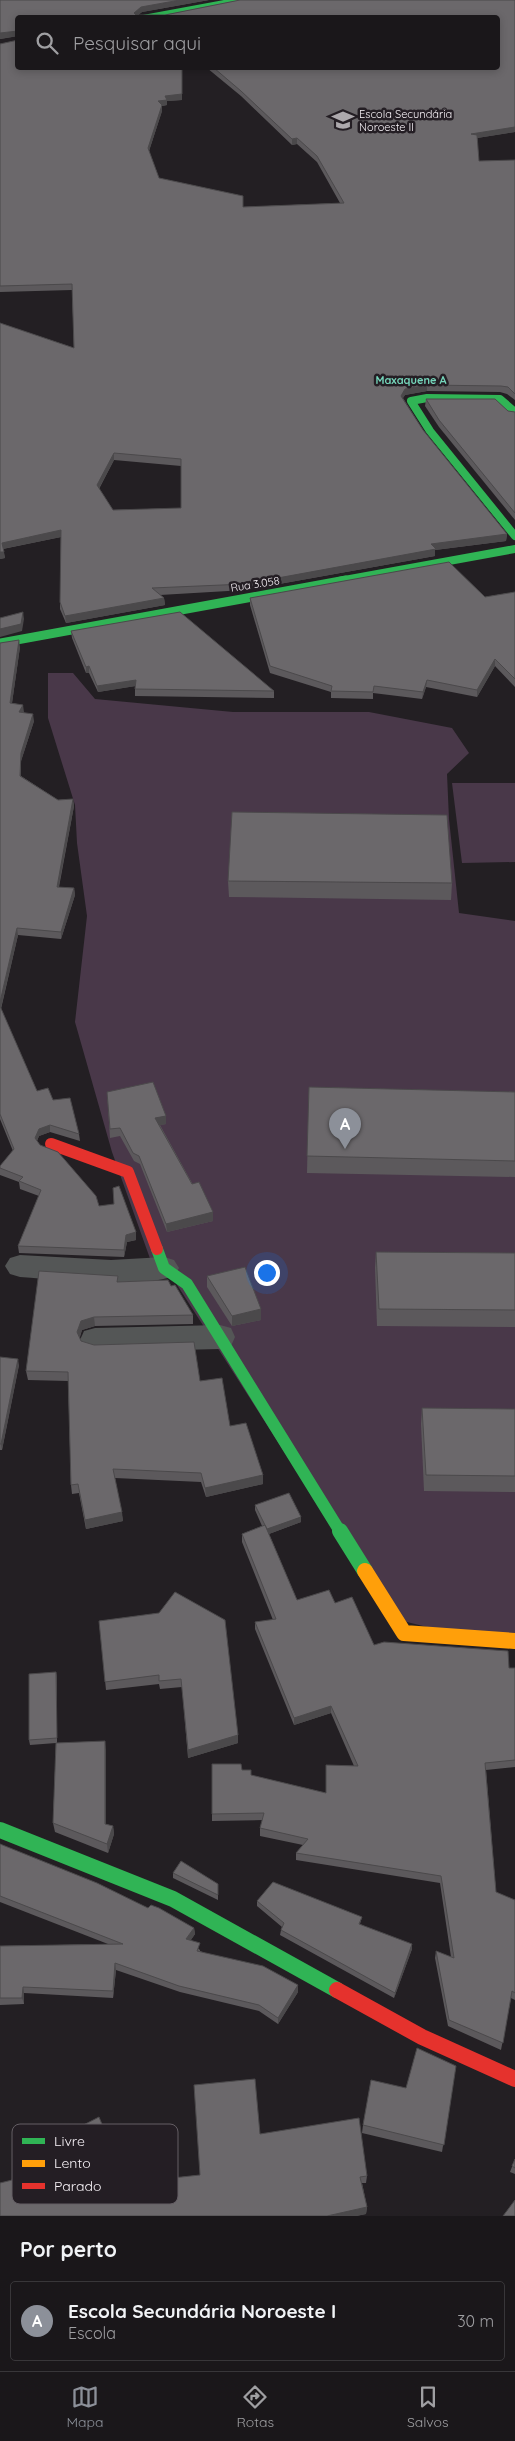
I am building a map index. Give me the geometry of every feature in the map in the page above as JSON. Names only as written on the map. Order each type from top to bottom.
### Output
[{"type":"street","points":[[158,15],[239,0]]},
{"type":"street","points":[[515,412],[500,399],[427,398],[411,401],[430,431],[515,536]]},
{"type":"street","name":"Rua 3.058","points":[[0,643],[515,549]]},
{"type":"street","points":[[51,1144],[128,1172],[164,1268],[187,1284],[404,1633],[515,1641]]},
{"type":"street","points":[[20,1266],[111,1271],[164,1268]]},
{"type":"street","points":[[95,1340],[220,1337]]},
{"type":"street","points":[[0,1830],[173,1899],[422,2037],[515,2079]]},
{"type":"shaded area","points":[[48,673],[73,673],[95,699],[233,712],[369,712],[452,728],[469,753],[447,774],[449,819],[459,913],[515,921],[515,1649],[391,1618],[172,1277],[153,1267],[112,1152],[75,1022],[87,916],[77,843],[75,805],[48,718]]},
{"type":"shaded area","points":[[452,783],[515,783],[515,862],[462,863]]},
{"type":"building","points":[[0,0],[180,0],[141,7],[134,13],[136,15],[15,15],[15,31],[0,33]]},
{"type":"building","points":[[240,0],[515,0],[515,127],[471,134],[477,135],[479,161],[515,160],[515,394],[508,387],[501,386],[427,385],[405,389],[401,396],[423,430],[507,534],[431,544],[436,549],[245,584],[152,588],[164,598],[65,616],[60,602],[61,530],[2,543],[4,552],[0,552],[0,323],[74,348],[72,284],[0,286],[0,44],[15,41],[15,70],[182,70],[182,94],[165,96],[167,100],[158,101],[162,105],[148,148],[159,178],[243,196],[243,207],[344,203],[317,156],[297,138],[292,139],[216,70],[500,70],[500,15],[165,15]],"holes":[[[114,453],[181,459],[181,508],[113,510],[97,485]]]},
{"type":"building","points":[[426,399],[495,399],[508,411],[515,412],[515,513],[439,420]]},
{"type":"building","points":[[449,562],[485,597],[515,592],[515,679],[495,659],[477,690],[427,680],[423,692],[374,686],[373,692],[331,691],[332,686],[270,666],[250,598]]},
{"type":"building","points":[[23,612],[21,624],[0,629],[0,618]]},
{"type":"building","points":[[180,612],[274,691],[135,689],[136,680],[97,686],[89,666],[86,667],[71,631]]},
{"type":"building","points":[[19,640],[10,703],[23,705],[19,712],[33,714],[21,753],[20,776],[58,800],[73,799],[57,887],[74,888],[61,932],[17,928],[0,1002],[0,643]]},
{"type":"building","points":[[232,812],[447,815],[452,883],[228,881]]},
{"type":"building","points":[[0,1006],[37,1091],[48,1088],[53,1100],[70,1098],[79,1134],[50,1125],[39,1129],[35,1138],[40,1145],[58,1152],[96,1196],[99,1206],[114,1204],[113,1188],[119,1186],[136,1232],[126,1235],[124,1250],[18,1246],[41,1190],[19,1181],[23,1177],[0,1168],[14,1149],[0,1114]]},
{"type":"building","points":[[153,1082],[166,1116],[155,1118],[192,1184],[199,1182],[213,1212],[166,1224],[139,1156],[133,1153],[120,1128],[110,1129],[107,1092]]},
{"type":"building","points":[[309,1087],[515,1092],[515,1161],[307,1156]]},
{"type":"building","points":[[376,1252],[515,1253],[515,1310],[379,1309]]},
{"type":"building","points":[[245,1267],[261,1309],[232,1316],[207,1276]]},
{"type":"building","points":[[39,1271],[118,1276],[117,1282],[168,1280],[171,1286],[175,1285],[193,1315],[94,1317],[81,1321],[77,1332],[81,1341],[94,1345],[194,1342],[200,1381],[222,1378],[230,1426],[246,1423],[263,1475],[205,1488],[201,1473],[113,1469],[122,1512],[85,1520],[78,1484],[71,1485],[68,1372],[26,1371]]},
{"type":"building","points":[[0,1357],[18,1359],[1,1444],[0,1444]]},
{"type":"building","points":[[422,1408],[515,1409],[515,1476],[426,1475]]},
{"type":"building","points":[[289,1493],[301,1517],[267,1529],[255,1505]]},
{"type":"building","points":[[265,1525],[297,1600],[329,1590],[335,1603],[352,1597],[374,1645],[384,1642],[508,1651],[509,1668],[515,1668],[515,1760],[485,1763],[496,1892],[515,1900],[515,1993],[512,1991],[503,2043],[449,2020],[436,1951],[454,1958],[441,1876],[296,1853],[308,1839],[260,1828],[264,1813],[212,1814],[212,1764],[241,1764],[242,1770],[251,1770],[251,1775],[326,1793],[326,1765],[358,1766],[331,1706],[294,1718],[255,1622],[276,1619],[242,1534]]},
{"type":"building","points":[[175,1592],[225,1620],[238,1735],[188,1750],[181,1679],[159,1681],[159,1675],[105,1682],[99,1621],[159,1613]]},
{"type":"building","points":[[56,1672],[57,1738],[29,1740],[29,1674]]},
{"type":"building","points":[[105,1741],[105,1824],[113,1826],[107,1844],[53,1823],[56,1743]]},
{"type":"building","points":[[0,1844],[97,1883],[148,1908],[151,1905],[159,1908],[194,1928],[186,1939],[200,1943],[197,1951],[263,1966],[298,1985],[278,2018],[259,2005],[179,1986],[115,1963],[113,1991],[23,1987],[22,1998],[0,1998],[0,1946],[123,1944],[0,1896]]},
{"type":"building","points":[[181,1861],[218,1884],[218,1895],[173,1873]]},
{"type":"building","points":[[273,1882],[362,1917],[359,1924],[412,1944],[395,1993],[281,1930],[284,1923],[257,1901]]},
{"type":"building","points":[[417,2048],[456,2066],[444,2145],[363,2125],[371,2080],[406,2088]]},
{"type":"building","points":[[255,2079],[260,2134],[359,2118],[367,2176],[360,2177],[367,2207],[327,2216],[0,2216],[0,2183],[12,2180],[12,2204],[178,2204],[178,2177],[200,2175],[194,2085]]},
{"type":"building","points":[[99,2117],[102,2124],[85,2124]]},
{"type":"building","points":[[515,2200],[515,2216],[503,2216]]},
{"type":"traffic: fast","points":[[158,15],[239,0]]},
{"type":"traffic: fast","points":[[515,412],[500,399],[427,398],[411,401],[430,431],[515,536]]},
{"type":"traffic: fast","points":[[0,643],[515,549]]},
{"type":"traffic: fast","points":[[157,1249],[164,1268],[187,1284],[365,1571]]},
{"type":"traffic: fast","points":[[0,1830],[173,1899],[337,1990]]},
{"type":"traffic: slow","points":[[365,1571],[404,1633],[515,1641]]},
{"type":"traffic: jam","points":[[51,1144],[128,1172],[157,1249]]},
{"type":"traffic: jam","points":[[337,1990],[422,2037],[515,2079]]},
{"type":"place","name":"Escola Secundária Noroeste II","points":[[343,120]]},
{"type":"place","name":"Escola Secundária Noroeste I","points":[[345,1149]]},
{"type":"district","name":"Maxaquene A","points":[[411,380]]}]
